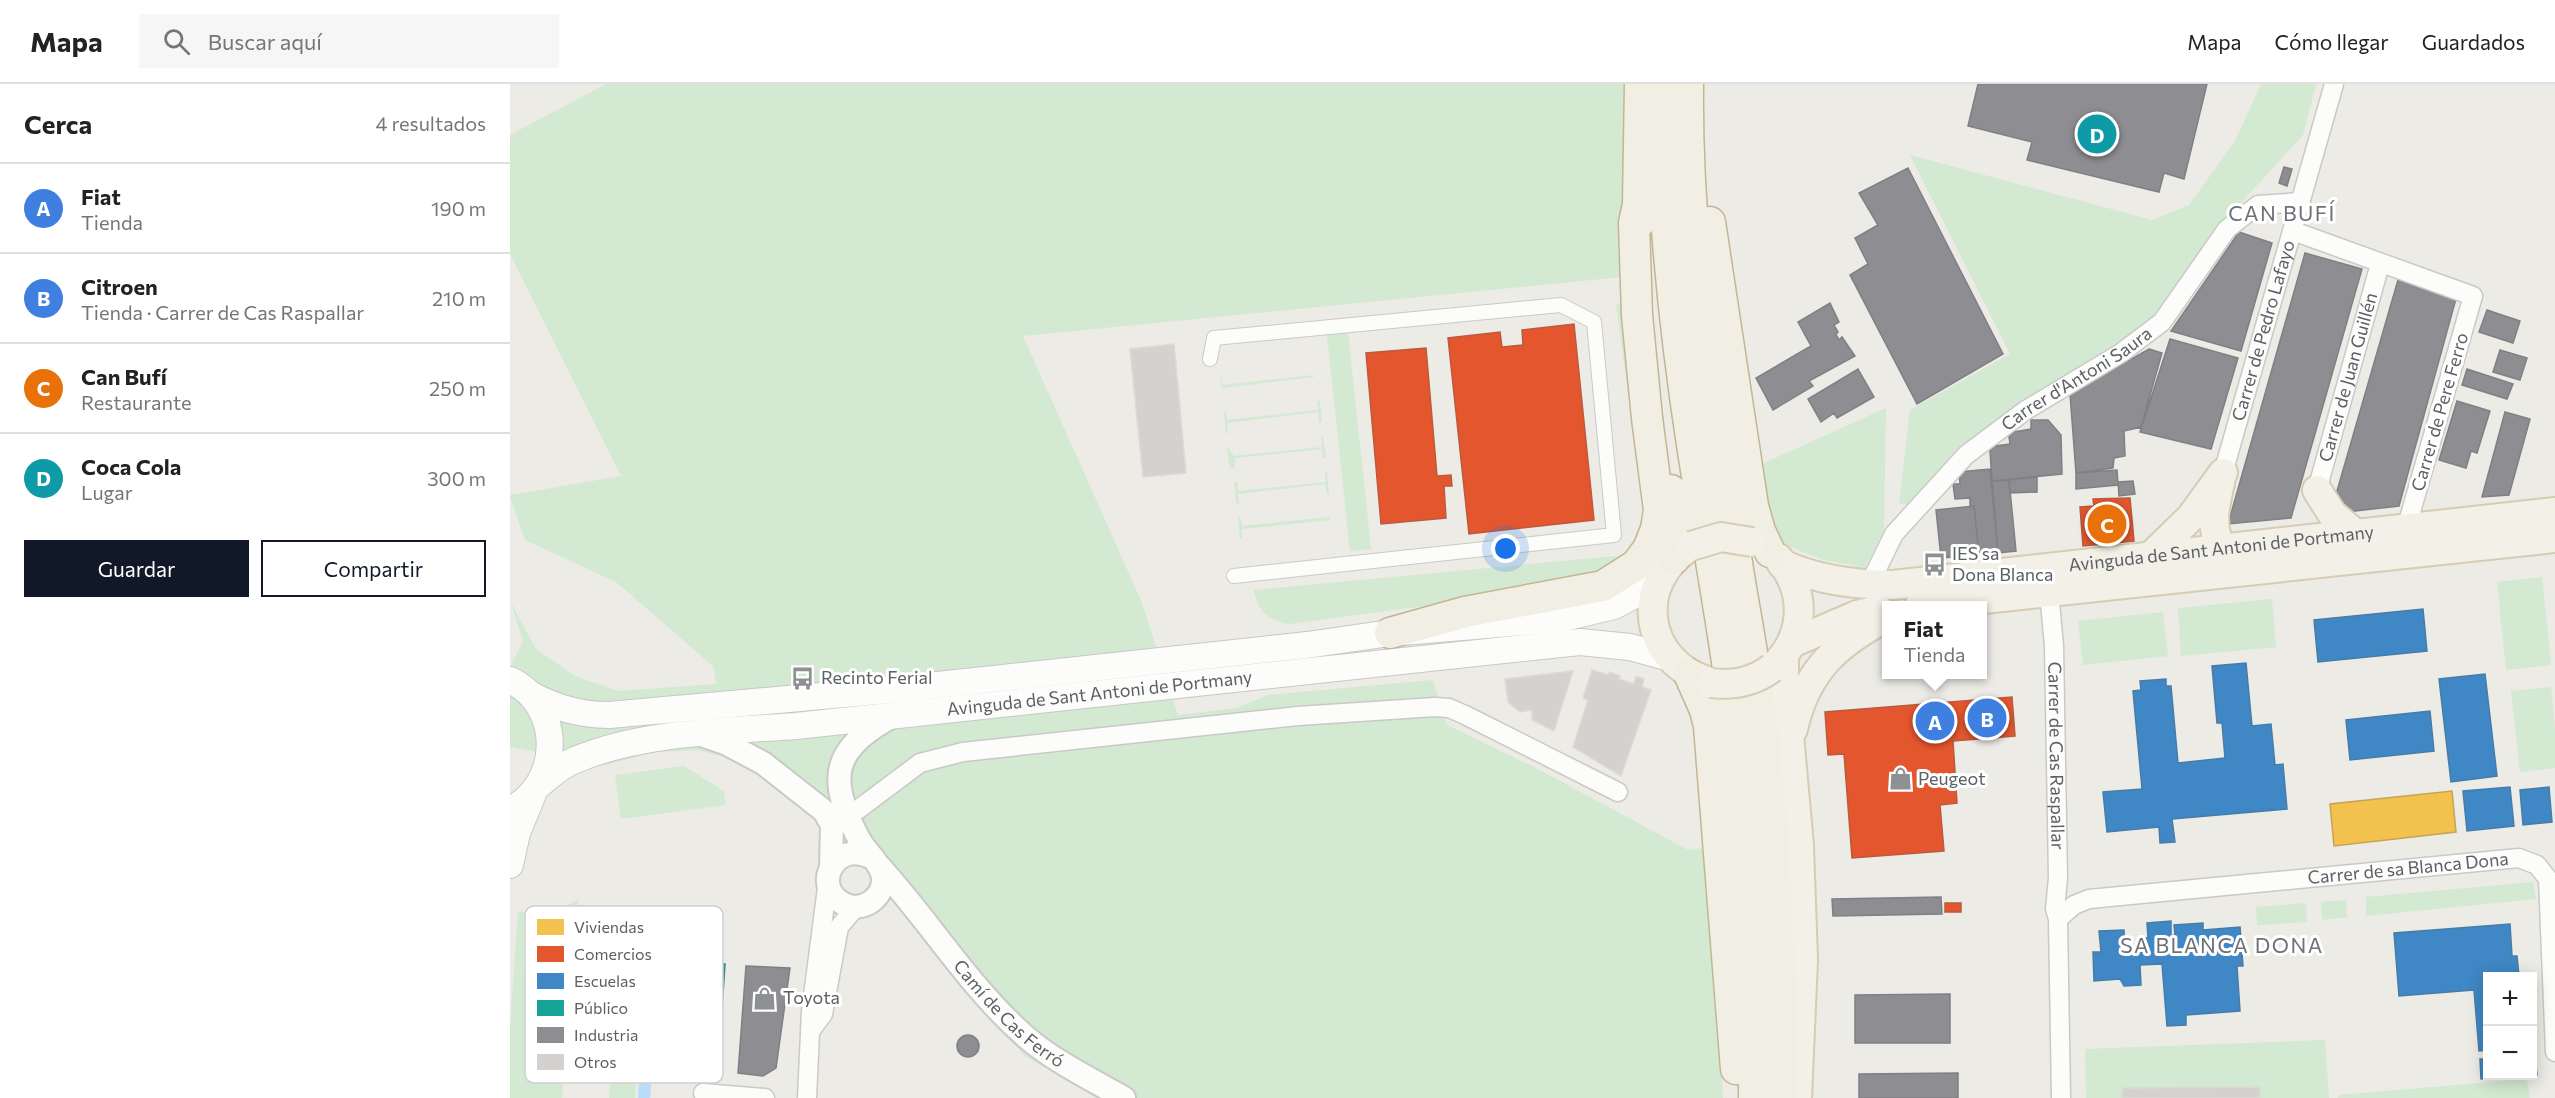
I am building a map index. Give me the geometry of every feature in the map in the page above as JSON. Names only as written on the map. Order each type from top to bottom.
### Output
[{"type":"highway","points":[[1640,84],[1638,204],[1656,400],[1678,536],[1675,562]]},
{"type":"highway","points":[[1660,84],[1664,209],[1671,285],[1692,449],[1733,703],[1744,822],[1753,967],[1754,1098]]},
{"type":"highway","points":[[1688,84],[1687,126],[1697,281],[1706,360],[1759,698],[1769,806],[1778,936],[1780,1098]]},
{"type":"highway","points":[[1687,126],[1702,168],[1753,506],[1768,552]]},
{"type":"highway","points":[[1390,633],[1464,612],[1603,586],[1619,578],[1636,565],[1648,549],[1656,529],[1659,510],[1637,315],[1634,223],[1638,204]]},
{"type":"highway","points":[[1690,672],[1705,710],[1708,726],[1738,1098]]},
{"type":"main road","points":[[2221,549],[2213,530],[2213,515],[2223,473]]},
{"type":"main road","points":[[2150,557],[2191,517],[2223,473]]},
{"type":"main road","points":[[2318,490],[2332,514],[2356,534]]},
{"type":"main road","points":[[2299,540],[2318,490]]},
{"type":"main road","name":"Avinguda de Sant Antoni de Portmany","points":[[1768,552],[1798,571],[1827,579],[1869,585],[1893,585],[2555,513]]},
{"type":"main road","points":[[1797,1098],[1803,960],[1799,846],[1782,655],[1797,626],[1799,608],[1794,584],[1768,552],[1721,537],[1675,562],[1655,593],[1653,616],[1658,638],[1690,672],[1723,684],[1746,681],[1782,655],[1857,615],[1882,610]]},
{"type":"main road","name":"Avinguda de Sant Antoni de Portmany","points":[[1965,601],[2555,537]]},
{"type":"main road","name":"Avinguda de Sant Antoni de Portmany","points":[[519,684],[553,706],[574,712],[609,715],[924,686],[1307,645],[1390,633],[1559,619],[1591,613],[1623,602],[1675,562]]},
{"type":"main road","points":[[1790,742],[1798,707],[1816,671],[1839,647],[1882,620]]},
{"type":"main road","name":"Avinguda de Sant Antoni de Portmany","points":[[510,810],[572,761],[608,748],[699,734],[796,726],[1580,642],[1630,647],[1690,672]]},
{"type":"main road","points":[[510,865],[517,832],[548,767],[550,738],[546,719],[519,684]]},
{"type":"street","name":"Carrer de Pedro Lafayo","points":[[2223,473],[2334,84]]},
{"type":"street","name":"Carrer d'Antoni Saura","points":[[1869,585],[1894,534],[1966,455],[2026,410],[2121,353],[2162,322],[2228,230],[2258,205],[2301,202]]},
{"type":"street","points":[[2293,231],[2380,264]]},
{"type":"street","name":"Carrer de Pere Ferro","points":[[2380,264],[2473,296],[2406,529]]},
{"type":"street","name":"Carrer de Juan Guillén","points":[[2318,490],[2380,264]]},
{"type":"street","points":[[1210,359],[1214,338],[1561,305],[1594,322],[1614,535],[1234,576]]},
{"type":"street","name":"Carrer de Cas Raspallar","points":[[2049,592],[2054,646],[2058,879],[2055,909],[2058,919],[2061,1098]]},
{"type":"street","points":[[848,816],[920,763],[963,752],[1298,716],[1435,707],[1449,708],[1465,715],[1618,792]]},
{"type":"street","name":"Camí de Cas Ferró","points":[[897,714],[856,740],[842,758],[840,788],[848,816],[875,862],[915,906],[989,1002],[1028,1039],[1124,1098]]},
{"type":"street","points":[[699,734],[725,743],[763,763],[824,811],[832,825],[829,888],[840,902],[865,904],[884,900],[915,906]]},
{"type":"street","points":[[807,1098],[811,1011],[830,873],[842,856],[856,852],[875,862],[883,881],[865,904],[839,927],[823,1014],[811,1030]]},
{"type":"street","name":"Carrer de sa Blanca Dona","points":[[2058,919],[2074,905],[2089,899],[2519,858],[2550,873],[2548,879],[2555,1052]]},
{"type":"street","points":[[2058,879],[2067,891],[2089,899]]},
{"type":"street","points":[[703,1093],[765,1098]]},
{"type":"green space","points":[[606,84],[1625,84],[1622,277],[1023,336],[1142,603],[1178,715],[1236,708],[1268,695],[1433,680],[1447,725],[1538,769],[1688,850],[1711,847],[1723,1098],[1099,1098],[1025,1056],[964,990],[854,853],[800,803],[767,778],[739,761],[698,750],[656,752],[605,765],[510,747],[510,667],[523,641],[511,603],[536,649],[575,676],[618,691],[716,684],[714,667],[616,582],[525,540],[510,497],[510,495],[621,476],[510,254],[510,135]]},
{"type":"green space","points":[[2261,84],[2316,84],[2303,135],[2228,217],[2150,322],[2031,397],[1960,446],[1907,505],[1899,504],[1910,410],[2010,354],[1910,155],[2152,220],[2189,205],[2235,141]]},
{"type":"green space","points":[[1616,304],[1631,308],[1652,524],[1616,574],[1508,595],[1289,624],[1275,621],[1261,609],[1254,590],[1626,555],[1645,517]]},
{"type":"green space","points":[[1348,332],[1371,549],[1350,551],[1327,335]]},
{"type":"green space","points":[[1220,375],[1223,385],[1314,375],[1314,377],[1223,388],[1224,399]]},
{"type":"green space","points":[[1317,400],[1320,402],[1322,422],[1319,423],[1318,412],[1227,423],[1228,434],[1226,433],[1224,413],[1226,411],[1227,420],[1318,410]]},
{"type":"green space","points":[[1886,408],[1884,530],[1865,568],[1824,560],[1785,545],[1761,505],[1755,467]]},
{"type":"green space","points":[[1321,436],[1326,457],[1323,459],[1322,449],[1235,458],[1235,468],[1230,469],[1227,447],[1234,456],[1322,447]]},
{"type":"green space","points":[[1325,472],[1329,493],[1327,494],[1325,484],[1238,494],[1239,504],[1236,503],[1234,483],[1237,481],[1238,491],[1326,482]]},
{"type":"green space","points":[[1240,516],[1242,526],[1329,517],[1330,520],[1242,529],[1242,539],[1238,518]]},
{"type":"green space","points":[[2542,577],[2551,665],[2506,670],[2497,582]]},
{"type":"green space","points":[[2272,599],[2276,647],[2181,656],[2178,608]]},
{"type":"green space","points":[[2163,612],[2168,656],[2083,665],[2078,621]]},
{"type":"green space","points":[[2551,687],[2555,729],[2555,768],[2520,772],[2511,691]]},
{"type":"green space","points":[[684,766],[724,791],[726,805],[621,819],[615,775]]},
{"type":"green space","points":[[2533,882],[2536,899],[2366,916],[2366,897]]},
{"type":"green space","points":[[578,899],[577,906],[567,906]]},
{"type":"green space","points":[[2346,900],[2347,917],[2322,920],[2321,902]]},
{"type":"green space","points":[[2306,903],[2307,922],[2257,925],[2256,907]]},
{"type":"green space","points":[[518,912],[525,912],[525,1083],[563,1083],[562,1098],[510,1098],[510,1026]]},
{"type":"green space","points":[[2325,1040],[2329,1098],[2086,1098],[2085,1049]]},
{"type":"green space","points":[[2527,1080],[2530,1098],[2338,1098],[2338,1095]]},
{"type":"green space","points":[[610,1083],[636,1083],[635,1098],[609,1098]]},
{"type":"water","points":[[639,1083],[651,1083],[650,1098],[638,1098]]},
{"type":"building: Viviendas","points":[[2452,791],[2456,832],[2334,846],[2330,804]]},
{"type":"building: Comercios","points":[[1574,324],[1594,520],[1469,534],[1448,338],[1500,332],[1502,347],[1523,345],[1522,330]]},
{"type":"building: Comercios","points":[[1426,348],[1437,476],[1451,475],[1452,486],[1444,486],[1446,518],[1381,524],[1366,353]]},
{"type":"building: Comercios","points":[[2130,498],[2134,541],[2083,546],[2080,507],[2094,506],[2093,499]]},
{"type":"building: Comercios","name":"Peugeot","points":[[2012,697],[2015,736],[1953,741],[1957,803],[1940,805],[1944,851],[1852,858],[1844,754],[1828,755],[1825,712]]},
{"type":"building: Comercios","points":[[1945,903],[1961,903],[1961,912],[1945,912]]},
{"type":"building: Escuelas","points":[[2423,609],[2427,651],[2318,662],[2314,620]]},
{"type":"building: Escuelas","points":[[2246,663],[2252,726],[2271,724],[2275,765],[2283,764],[2287,809],[2172,819],[2175,842],[2160,843],[2159,827],[2107,832],[2103,792],[2142,789],[2133,691],[2141,690],[2140,681],[2166,679],[2166,686],[2171,686],[2178,763],[2225,758],[2222,723],[2217,723],[2212,666]]},
{"type":"building: Escuelas","points":[[2485,674],[2497,776],[2451,782],[2439,679]]},
{"type":"building: Escuelas","points":[[2430,711],[2434,751],[2350,760],[2346,720]]},
{"type":"building: Escuelas","points":[[2510,787],[2514,826],[2467,831],[2463,791]]},
{"type":"building: Escuelas","points":[[2549,787],[2552,822],[2523,825],[2520,790]]},
{"type":"building: Escuelas","points":[[2171,921],[2171,936],[2175,935],[2174,925],[2203,923],[2203,930],[2240,927],[2243,966],[2237,966],[2240,1011],[2186,1015],[2186,1025],[2167,1026],[2162,964],[2140,965],[2141,985],[2124,986],[2120,979],[2094,981],[2093,952],[2101,952],[2099,931],[2124,930],[2125,953],[2139,952],[2138,938],[2148,938],[2147,923]]},
{"type":"building: Escuelas","points":[[2510,924],[2512,956],[2517,956],[2519,972],[2483,972],[2483,1051],[2479,1051],[2474,990],[2399,996],[2394,933]]},
{"type":"building: Escuelas","points":[[2480,1059],[2483,1059],[2483,1079],[2481,1079]]},
{"type":"building: Público","points":[[723,964],[725,964],[723,994]]},
{"type":"building: Industria","points":[[1978,84],[2207,84],[2184,179],[2164,173],[2159,192],[2027,160],[2032,142],[1968,126]]},
{"type":"building: Industria","points":[[2284,167],[2292,169],[2287,186],[2279,183]]},
{"type":"building: Industria","points":[[1908,168],[2003,354],[1917,404],[1850,275],[1868,264],[1855,238],[1878,225],[1859,193]]},
{"type":"building: Industria","points":[[2239,232],[2272,243],[2241,351],[2171,331]]},
{"type":"building: Industria","points":[[2305,253],[2362,269],[2291,518],[2228,524]]},
{"type":"building: Industria","points":[[2398,280],[2457,295],[2399,506],[2347,512],[2337,491]]},
{"type":"building: Industria","points":[[1830,303],[1839,322],[1834,325],[1838,332],[1836,334],[1839,340],[1842,337],[1855,356],[1809,381],[1813,386],[1773,410],[1756,378],[1811,346],[1798,322]]},
{"type":"building: Industria","points":[[2487,310],[2520,321],[2513,343],[2479,332]]},
{"type":"building: Industria","points":[[2170,339],[2238,358],[2211,449],[2140,432]]},
{"type":"building: Industria","points":[[2149,349],[2162,353],[2141,427],[2124,431],[2125,456],[2114,458],[2113,468],[2076,473],[2070,394]]},
{"type":"building: Industria","points":[[2500,350],[2527,358],[2520,380],[2493,372]]},
{"type":"building: Industria","points":[[1858,369],[1874,397],[1837,418],[1834,413],[1821,422],[1808,399]]},
{"type":"building: Industria","points":[[2467,369],[2513,384],[2507,399],[2462,385]]},
{"type":"building: Industria","points":[[2457,401],[2490,411],[2477,453],[2471,451],[2466,468],[2439,460]]},
{"type":"building: Industria","points":[[2505,412],[2530,419],[2509,495],[2482,497]]},
{"type":"building: Industria","points":[[2031,420],[2048,420],[2061,435],[2062,474],[1992,481],[1990,451],[1995,446],[2010,444],[2009,437],[2014,432],[2031,429]]},
{"type":"building: Industria","points":[[1990,469],[1998,553],[1979,555],[1974,506],[1970,506],[1970,498],[1955,499],[1953,484],[1960,484],[1959,472]]},
{"type":"building: Industria","points":[[2117,470],[2118,485],[2076,489],[2076,473]]},
{"type":"building: Industria","points":[[2037,477],[2037,492],[2010,493],[2009,480]]},
{"type":"building: Industria","points":[[2009,480],[2016,551],[1998,553],[1992,481]]},
{"type":"building: Industria","points":[[2133,481],[2135,494],[2119,496],[2118,482]]},
{"type":"building: Industria","points":[[1974,506],[1979,555],[1941,558],[1936,510]]},
{"type":"building: Industria","points":[[1941,897],[1942,914],[1833,916],[1832,899]]},
{"type":"building: Industria","points":[[746,966],[790,968],[776,1068],[763,1076],[738,1073]]},
{"type":"building: Industria","points":[[1950,994],[1950,1043],[1855,1043],[1855,995]]},
{"type":"building: Industria","points":[[968,1035],[976,1038],[979,1046],[976,1054],[968,1057],[960,1054],[957,1046],[960,1038]]},
{"type":"building: Industria","points":[[1958,1073],[1958,1098],[1859,1098],[1859,1074]]},
{"type":"building: Otros","points":[[1174,344],[1186,473],[1143,477],[1130,349]]},
{"type":"building: Otros","points":[[1592,670],[1608,675],[1609,672],[1620,676],[1619,679],[1634,684],[1636,676],[1644,679],[1642,687],[1651,690],[1621,776],[1573,747],[1588,700],[1583,698]]},
{"type":"building: Otros","points":[[1573,671],[1554,731],[1532,720],[1532,710],[1520,712],[1508,702],[1505,679]]},
{"type":"building: Otros","points":[[2260,1087],[2260,1098],[2122,1098],[2122,1088]]},
{"type":"place","name":"Coca Cola","points":[[2097,134]]},
{"type":"place","name":"Can Bufí","points":[[2107,524]]},
{"type":"place","name":"IES sa Dona Blanca","points":[[1934,564]]},
{"type":"place","name":"Recinto Ferial","points":[[803,678]]},
{"type":"place","name":"Citroen","points":[[1987,718]]},
{"type":"place","name":"Fiat","points":[[1935,721]]},
{"type":"place","name":"Peugeot","points":[[1900,779]]},
{"type":"place","name":"Toyota","points":[[765,998]]},
{"type":"district","name":"CAN BUFÍ","points":[[2282,214]]},
{"type":"district","name":"SA BLANCA DONA","points":[[2222,946]]}]
